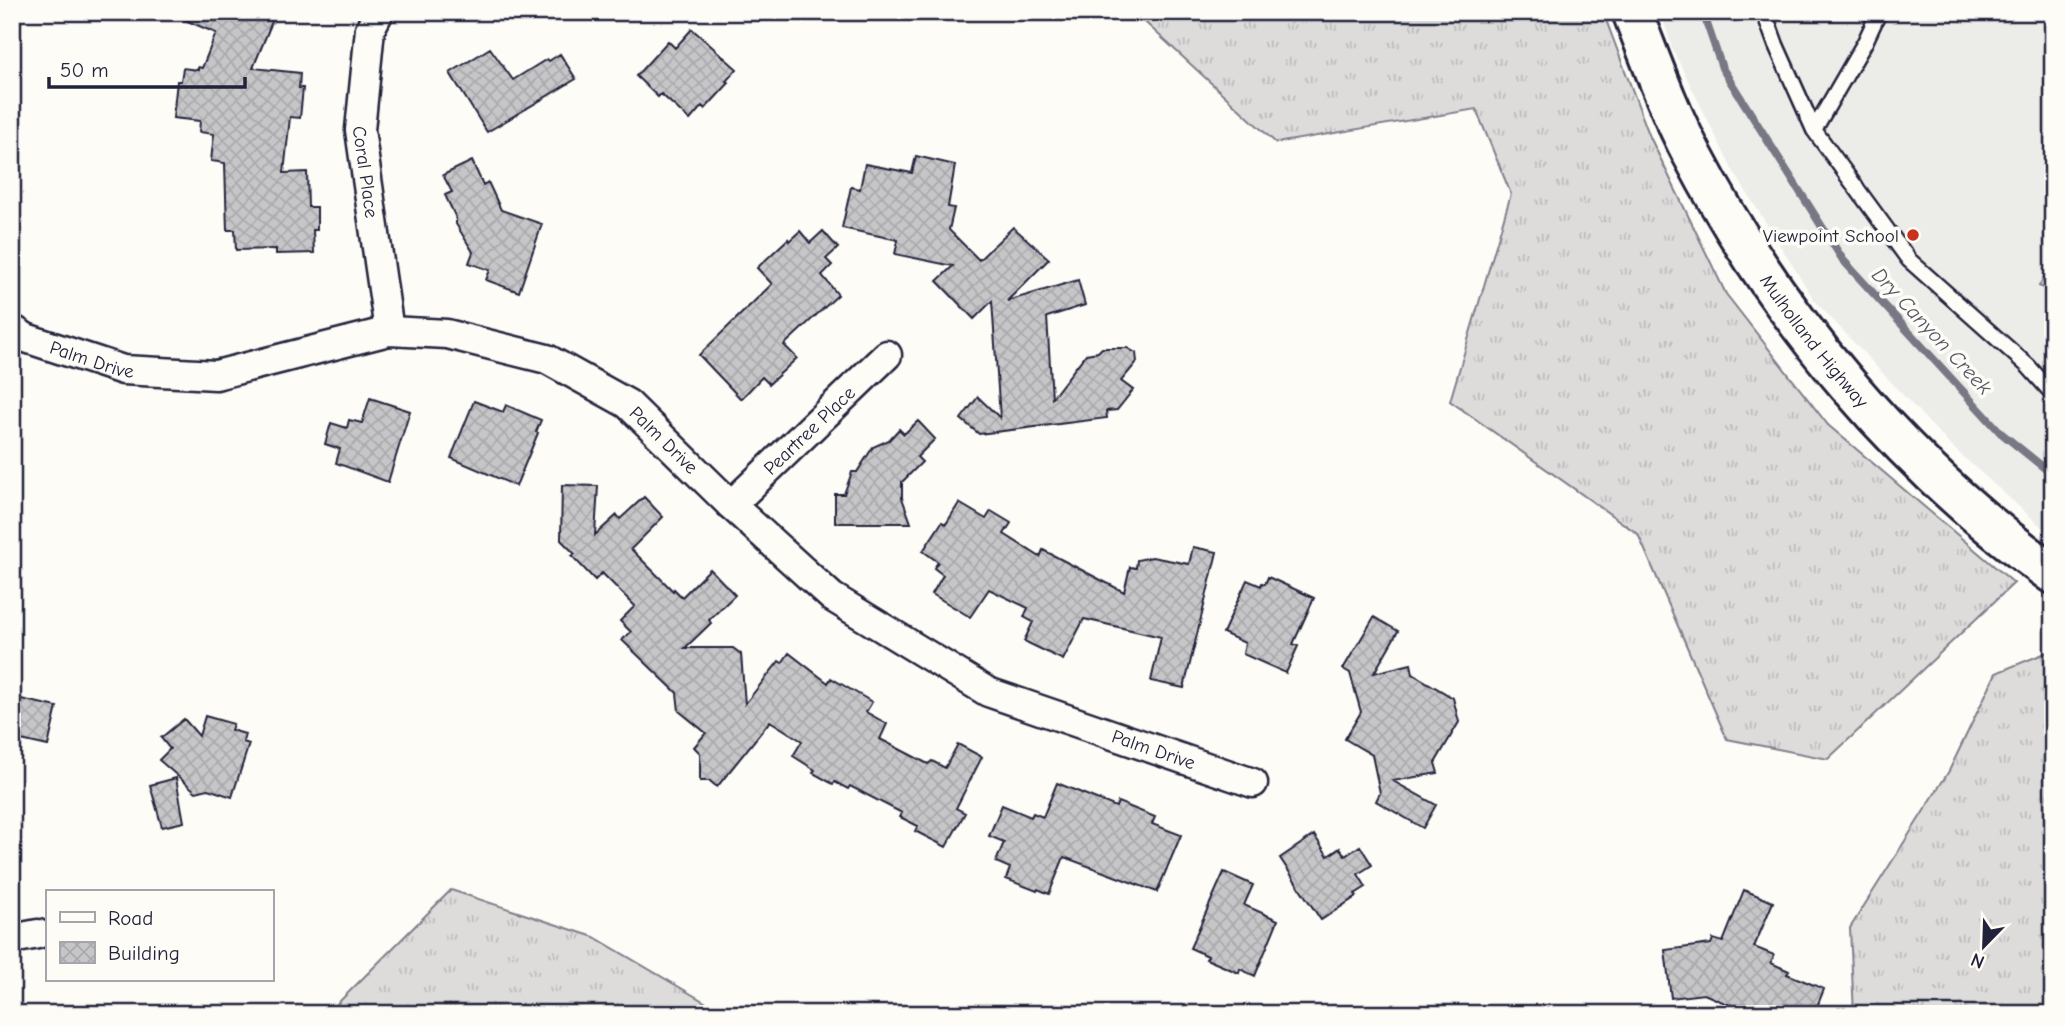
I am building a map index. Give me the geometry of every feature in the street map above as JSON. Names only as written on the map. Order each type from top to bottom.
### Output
[{"type":"main road","name":"Mulholland Highway","points":[[1632,12],[1691,153],[1729,220],[1814,343],[1878,418],[1945,485],[2015,547],[2053,574]]},
{"type":"street","name":"Coral Place","points":[[379,12],[370,29],[360,130],[389,331]]},
{"type":"street","name":"Palm Drive","points":[[12,329],[26,338],[123,370],[216,375],[389,331],[447,334],[547,359],[628,404],[731,505],[832,597],[988,692],[1253,783]]},
{"type":"street","name":"Peartree Place","points":[[731,505],[887,355]]},
{"type":"lane","points":[[1764,12],[1776,46],[1814,130],[1909,260],[2028,366],[2053,394]]},
{"type":"lane","points":[[1814,130],[1865,42],[1879,12]]},
{"type":"shaded area","name":"Viewpoint School","points":[[1661,12],[2053,12],[2053,537],[1950,445],[1815,301],[1732,169],[1672,48]]},
{"type":"green space","points":[[1134,12],[1603,12],[1650,137],[1726,294],[1828,425],[2014,583],[1828,759],[1727,739],[1638,534],[1450,401],[1511,194],[1476,109],[1276,143]]},
{"type":"green space","points":[[2053,262],[2053,293],[2039,286]]},
{"type":"green space","points":[[2053,650],[2053,1014],[1854,1014],[1850,928],[1949,771],[1996,673]]},
{"type":"green space","points":[[451,890],[594,937],[725,1014],[327,1014]]},
{"type":"building","points":[[166,12],[276,12],[253,68],[300,73],[299,88],[303,88],[300,118],[290,117],[284,173],[307,172],[308,207],[317,207],[317,230],[313,230],[314,253],[276,254],[276,249],[236,250],[235,230],[227,230],[225,163],[211,161],[214,134],[199,132],[200,121],[173,118],[177,81],[181,81],[183,68],[202,68],[216,33]]},
{"type":"building","points":[[692,29],[737,69],[726,81],[729,83],[705,109],[702,106],[690,120],[661,94],[658,97],[636,76],[668,41],[675,48]]},
{"type":"building","points":[[490,48],[513,80],[560,54],[576,79],[487,132],[450,73]]},
{"type":"building","points":[[916,156],[955,165],[948,207],[954,208],[949,230],[979,260],[1013,227],[1049,259],[1007,301],[1078,280],[1085,305],[1047,317],[1052,398],[1086,354],[1098,352],[1102,348],[1127,348],[1136,353],[1137,362],[1121,381],[1133,390],[1117,410],[1106,411],[1107,418],[979,434],[961,419],[978,397],[1000,418],[992,301],[974,319],[937,281],[953,266],[895,254],[898,240],[842,228],[851,187],[860,189],[865,164],[912,173]]},
{"type":"building","points":[[472,161],[483,185],[488,182],[501,210],[542,224],[519,292],[486,280],[490,270],[469,263],[473,252],[456,224],[456,218],[445,195],[452,192],[443,175]]},
{"type":"building","points":[[800,231],[810,243],[823,231],[838,248],[826,259],[832,265],[822,275],[838,295],[784,345],[797,358],[769,384],[762,377],[741,399],[699,355],[772,284],[757,268]]},
{"type":"building","points":[[370,398],[410,411],[388,482],[336,463],[340,449],[325,444],[331,423],[347,428],[349,420],[362,423]]},
{"type":"building","points":[[474,401],[503,412],[506,405],[541,420],[516,486],[451,458]]},
{"type":"building","points":[[918,421],[935,439],[917,457],[922,462],[902,482],[902,498],[911,523],[835,523],[835,494],[844,494],[852,472],[857,472],[873,447],[889,440],[899,429],[904,434]]},
{"type":"building","points":[[562,485],[598,486],[595,535],[617,515],[620,519],[644,497],[663,517],[631,549],[682,597],[710,569],[735,595],[685,648],[733,648],[741,654],[745,704],[779,661],[782,663],[789,653],[828,683],[831,678],[872,702],[866,712],[887,724],[880,739],[928,764],[932,761],[945,768],[958,744],[982,757],[956,808],[965,813],[946,847],[915,831],[918,826],[900,817],[902,813],[850,786],[848,789],[835,782],[833,784],[813,773],[815,770],[793,756],[802,741],[770,721],[717,787],[710,781],[700,781],[700,753],[694,747],[706,733],[679,711],[677,693],[622,640],[631,632],[620,621],[635,606],[602,573],[595,580],[561,540]]},
{"type":"building","points":[[959,503],[986,519],[991,511],[1011,523],[1004,534],[1040,557],[1043,550],[1124,592],[1130,567],[1136,568],[1137,560],[1152,557],[1189,564],[1193,547],[1217,552],[1184,688],[1151,681],[1161,637],[1084,619],[1063,660],[1024,641],[1033,622],[1024,617],[1028,608],[989,589],[970,617],[932,594],[943,575],[934,568],[938,562],[923,551],[942,522],[946,524]]},
{"type":"building","points":[[1268,577],[1314,598],[1293,644],[1298,646],[1286,673],[1243,654],[1245,643],[1223,633],[1247,580],[1261,586]]},
{"type":"building","points":[[1374,617],[1398,631],[1374,673],[1411,664],[1413,674],[1453,698],[1459,722],[1435,763],[1438,773],[1393,781],[1436,805],[1423,828],[1376,801],[1380,793],[1372,755],[1345,739],[1361,712],[1350,673],[1343,669]]},
{"type":"building","points":[[12,697],[57,707],[48,746],[12,738]]},
{"type":"building","points":[[205,716],[233,724],[231,730],[245,734],[243,742],[249,744],[232,797],[208,789],[196,792],[159,760],[170,749],[161,738],[184,719],[199,736]]},
{"type":"building","points":[[176,778],[184,822],[162,827],[150,785]]},
{"type":"building","points":[[1057,783],[1116,807],[1118,802],[1155,817],[1152,824],[1181,835],[1157,892],[1064,857],[1049,894],[1006,879],[1010,868],[996,862],[1004,842],[989,836],[1002,805],[1031,817],[1033,813],[1043,817]]},
{"type":"building","points":[[1314,835],[1328,856],[1340,848],[1345,856],[1360,846],[1372,865],[1358,874],[1366,887],[1321,920],[1280,858]]},
{"type":"building","points":[[1224,872],[1253,885],[1244,905],[1278,920],[1255,976],[1240,969],[1239,973],[1206,959],[1208,956],[1190,948]]},
{"type":"building","points":[[1744,890],[1773,902],[1754,947],[1774,955],[1771,963],[1789,971],[1787,974],[1824,989],[1814,1014],[1751,1014],[1704,994],[1671,998],[1665,950],[1711,944],[1713,939],[1723,942]]},
{"type":"waterway","name":"Dry Canyon Creek","points":[[1703,12],[1722,68],[1843,260],[2001,433],[2053,475]]},
{"type":"place","name":"Viewpoint School","points":[[1913,235]]}]
